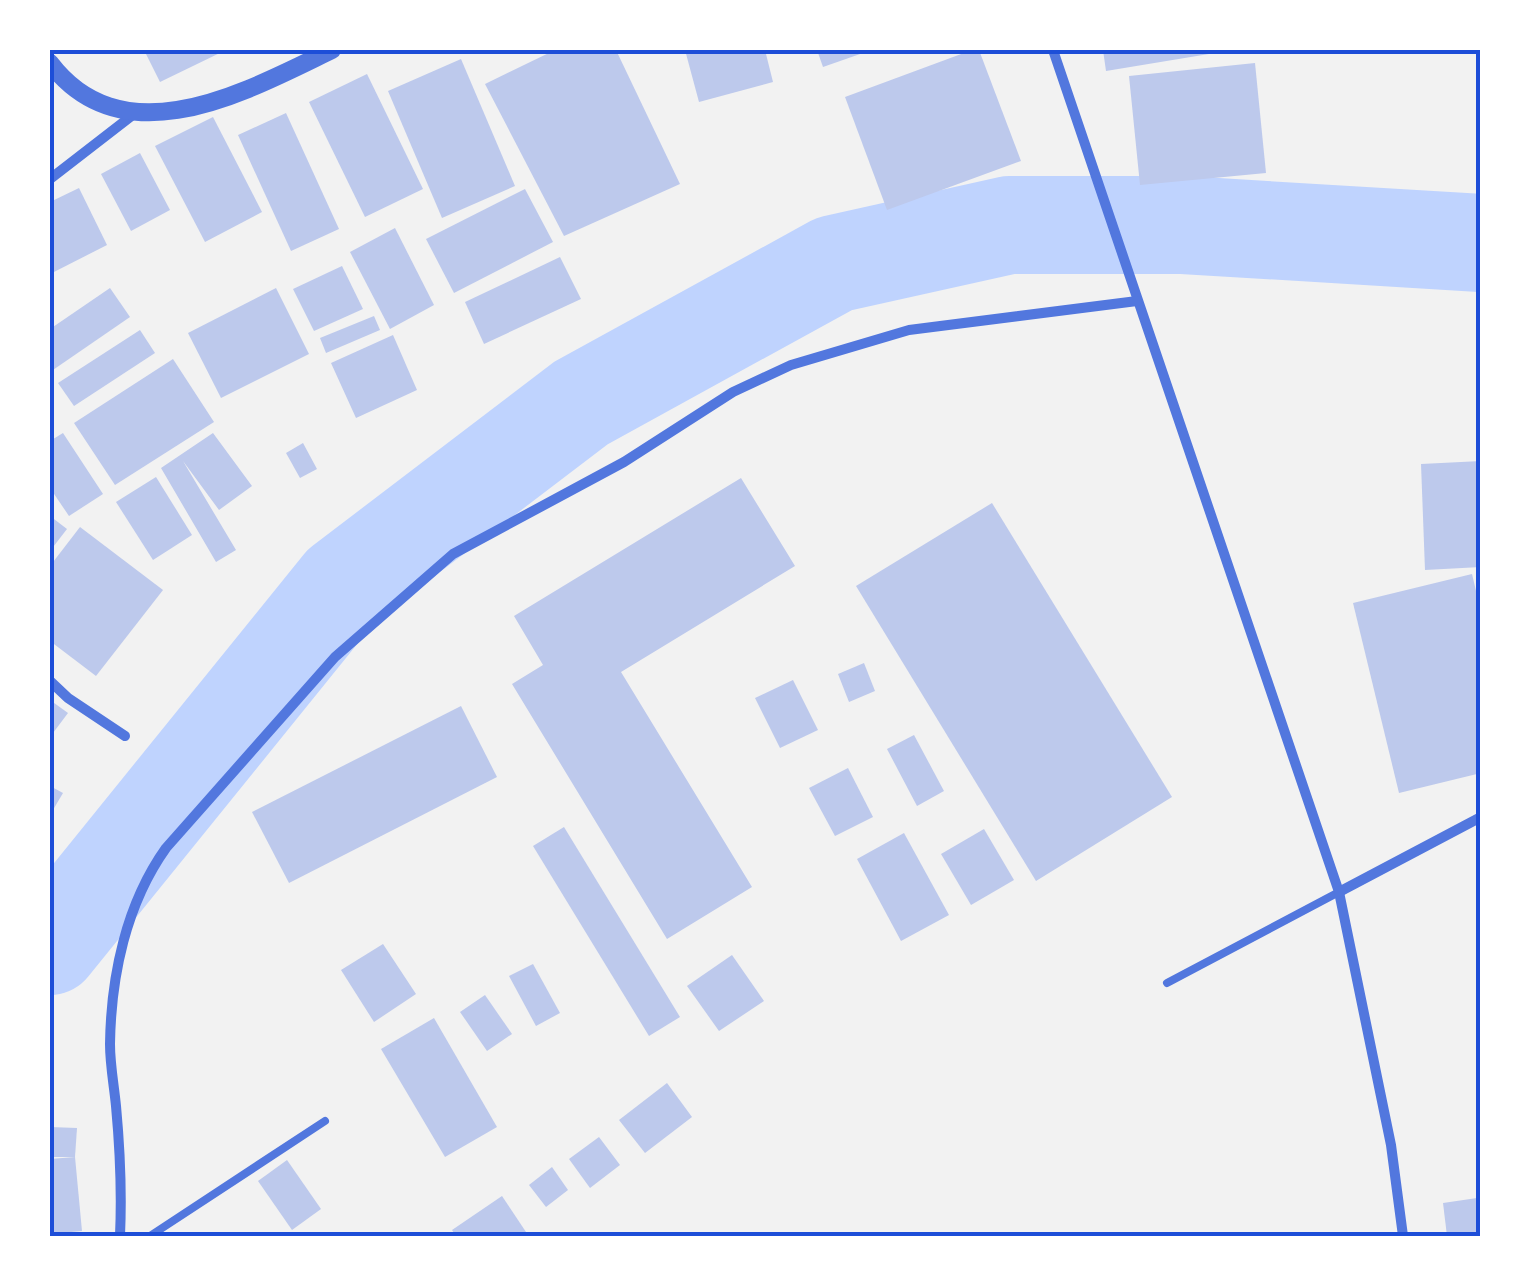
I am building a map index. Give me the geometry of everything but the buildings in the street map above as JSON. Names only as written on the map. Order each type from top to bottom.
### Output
[{"type":"street","points":[[51,65],[83,95],[134,114],[200,108],[332,50]]},
{"type":"street","points":[[1053,50],[1339,892],[1391,1145],[1403,1236]]},
{"type":"street","points":[[50,179],[134,114]]},
{"type":"street","points":[[120,1236],[122,1186],[110,1047],[114,986],[125,932],[150,871],[166,848],[334,657],[453,554],[624,462],[733,392],[791,364],[910,330],[1137,301]]},
{"type":"street","points":[[50,682],[125,736]]},
{"type":"street","points":[[1339,892],[1481,817]]},
{"type":"lane","points":[[1167,983],[1339,892]]},
{"type":"lane","points":[[150,1236],[325,1121]]},
{"type":"waterway","points":[[50,946],[342,585],[581,403],[834,264],[1009,225],[1183,225],[1481,243]]}]
